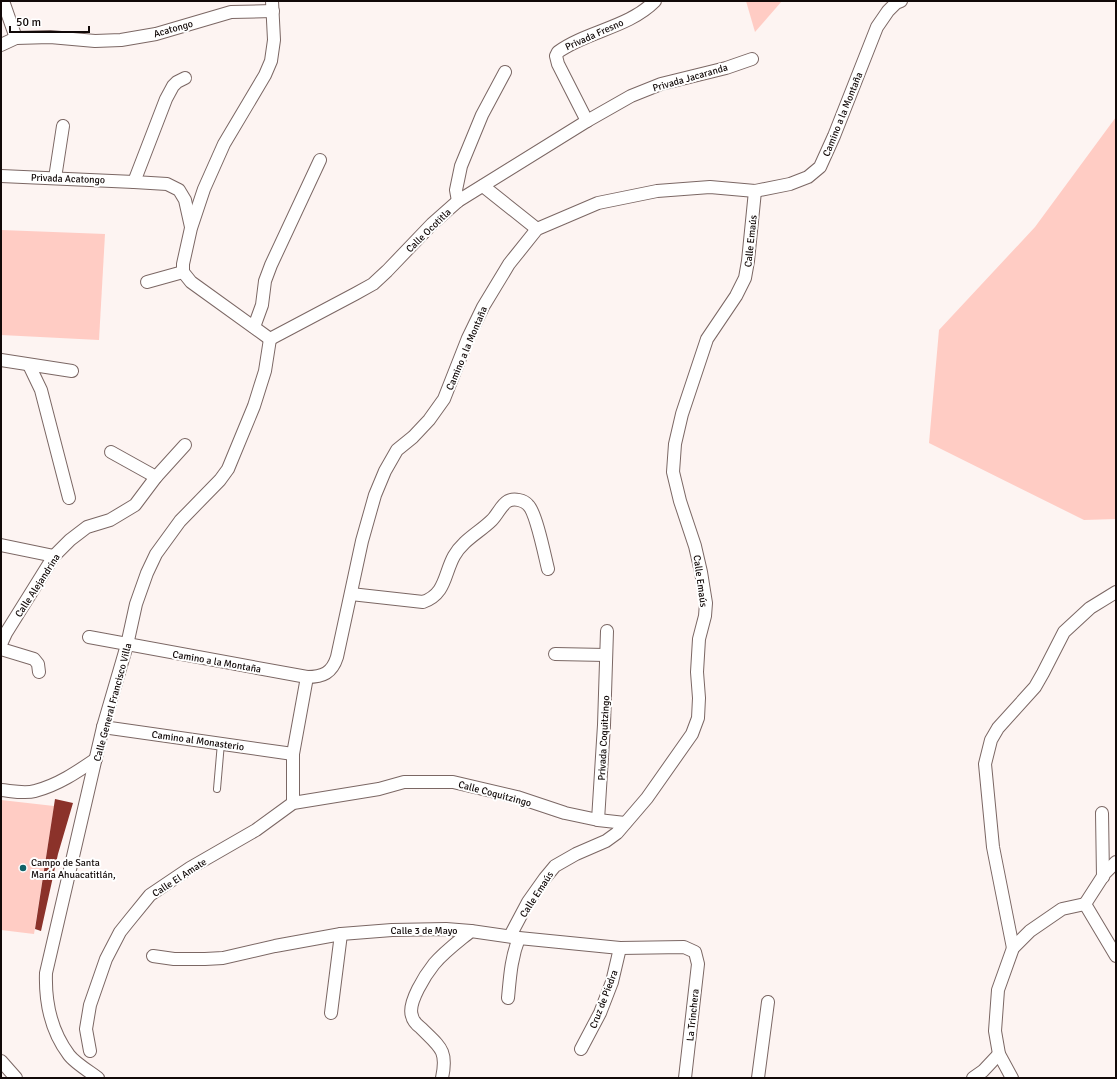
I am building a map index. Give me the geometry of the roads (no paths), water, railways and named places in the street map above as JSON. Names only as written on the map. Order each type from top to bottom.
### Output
[{"type":"street","points":[[3,1],[16,38]]},
{"type":"street","name":"Privada Fresno","points":[[587,121],[558,64],[556,56],[558,52],[582,38],[634,17],[649,7],[654,1]]},
{"type":"street","name":"Camino a la Montaña","points":[[89,637],[307,677],[317,677],[328,673],[335,665],[362,541],[375,495],[384,471],[397,450],[429,420],[444,399],[468,338],[483,307],[508,264],[537,229],[598,203],[657,191],[710,187],[755,191],[808,177],[820,167],[834,136],[877,27],[888,11],[898,2]]},
{"type":"street","points":[[270,339],[191,282],[183,272],[183,264],[191,228],[204,189],[224,144],[265,75],[271,61],[274,40],[273,6]]},
{"type":"street","name":"Acatongo","points":[[1,45],[16,38],[50,37],[95,41],[121,40],[156,34],[231,12],[273,6]]},
{"type":"street","name":"Privada Jacaranda","points":[[587,121],[631,96],[661,84],[726,68],[752,59]]},
{"type":"street","points":[[458,201],[456,190],[461,166],[482,115],[505,72]]},
{"type":"street","points":[[134,182],[166,99],[173,86],[185,78]]},
{"type":"street","name":"Calle Ocotitla","points":[[270,339],[373,284],[432,224],[458,201],[587,121]]},
{"type":"street","points":[[55,178],[63,126]]},
{"type":"street","points":[[254,327],[262,305],[270,265],[320,160]]},
{"type":"street","name":"Privada Acatongo","points":[[1,176],[167,184],[180,190],[185,200],[191,228]]},
{"type":"street","points":[[483,186],[537,229]]},
{"type":"street","name":"Calle Emaús","points":[[508,998],[515,937],[528,902],[555,866],[576,854],[606,841],[617,833],[647,798],[692,734],[698,718],[699,698],[697,672],[699,639],[705,616],[706,604],[695,546],[680,501],[673,472],[675,444],[682,414],[707,339],[733,300],[745,278],[755,191]]},
{"type":"street","points":[[147,282],[183,272]]},
{"type":"street","name":"Calle General Francisco Villa","points":[[98,1078],[70,1056],[55,1031],[47,1002],[45,987],[46,973],[103,727],[127,645],[136,604],[147,573],[156,554],[180,521],[220,480],[228,469],[254,406],[265,371],[270,339]]},
{"type":"street","points":[[1,360],[72,371]]},
{"type":"street","points":[[29,365],[41,390],[69,498]]},
{"type":"street","name":"Calle Alejandrina","points":[[1,644],[54,556],[70,540],[87,527],[110,520],[135,505],[156,477],[185,445]]},
{"type":"street","points":[[111,452],[156,477]]},
{"type":"street","points":[[351,594],[423,602],[432,599],[438,593],[455,555],[461,547],[492,520],[508,502],[516,500],[528,504],[533,513],[548,569]]},
{"type":"street","points":[[1,545],[54,556]]},
{"type":"street","points":[[1013,948],[993,847],[985,764],[986,753],[998,728],[1024,700],[1043,674],[1064,632],[1090,608],[1116,592]]},
{"type":"street","name":"Privada Coquitzingo","points":[[598,820],[604,725],[607,631]]},
{"type":"street","points":[[1,649],[34,659],[38,664],[39,672]]},
{"type":"street","points":[[555,654],[606,655]]},
{"type":"street","points":[[293,803],[293,754],[307,677]]},
{"type":"street","name":"Camino al Monasterio","points":[[103,727],[293,754]]},
{"type":"street","points":[[1,790],[34,792],[64,780],[96,760]]},
{"type":"street","name":"Calle Coquitzingo","points":[[293,803],[379,789],[404,782],[453,782],[517,798],[565,813],[598,820],[625,823]]},
{"type":"street","name":"Calle El Amate","points":[[90,1051],[86,1029],[90,1005],[106,959],[120,932],[150,895],[190,868],[256,830],[293,803]]},
{"type":"street","points":[[1102,813],[1103,877]]},
{"type":"street","points":[[1012,1078],[999,1054],[995,1031],[998,990],[1013,948],[1030,931],[1062,909],[1085,904],[1103,877],[1116,862]]},
{"type":"street","points":[[1085,904],[1116,956]]},
{"type":"street","points":[[446,929],[450,949]]},
{"type":"street","name":"Calle 3 de Mayo","points":[[153,956],[174,959],[223,958],[275,946],[341,934],[392,930],[446,929],[620,948],[684,947],[695,952]]},
{"type":"street","points":[[442,1078],[445,1057],[439,1046],[414,1022],[411,1015],[411,1005],[416,992],[434,964],[471,931]]},
{"type":"street","points":[[331,1013],[341,934]]},
{"type":"street","name":"Cruz de Piedra","points":[[581,1049],[600,1013],[612,982],[620,948]]},
{"type":"street","name":"La Trinchera","points":[[685,1078],[698,964],[695,952]]},
{"type":"street","points":[[758,1078],[768,1002]]},
{"type":"street","points":[[973,1078],[999,1054]]},
{"type":"street","points":[[1,1061],[16,1078]]},
{"type":"lane","points":[[217,789],[221,743]]},
{"type":"place","name":"Campo de Santa María Ahuacatitlán,","points":[[23,868]]}]
